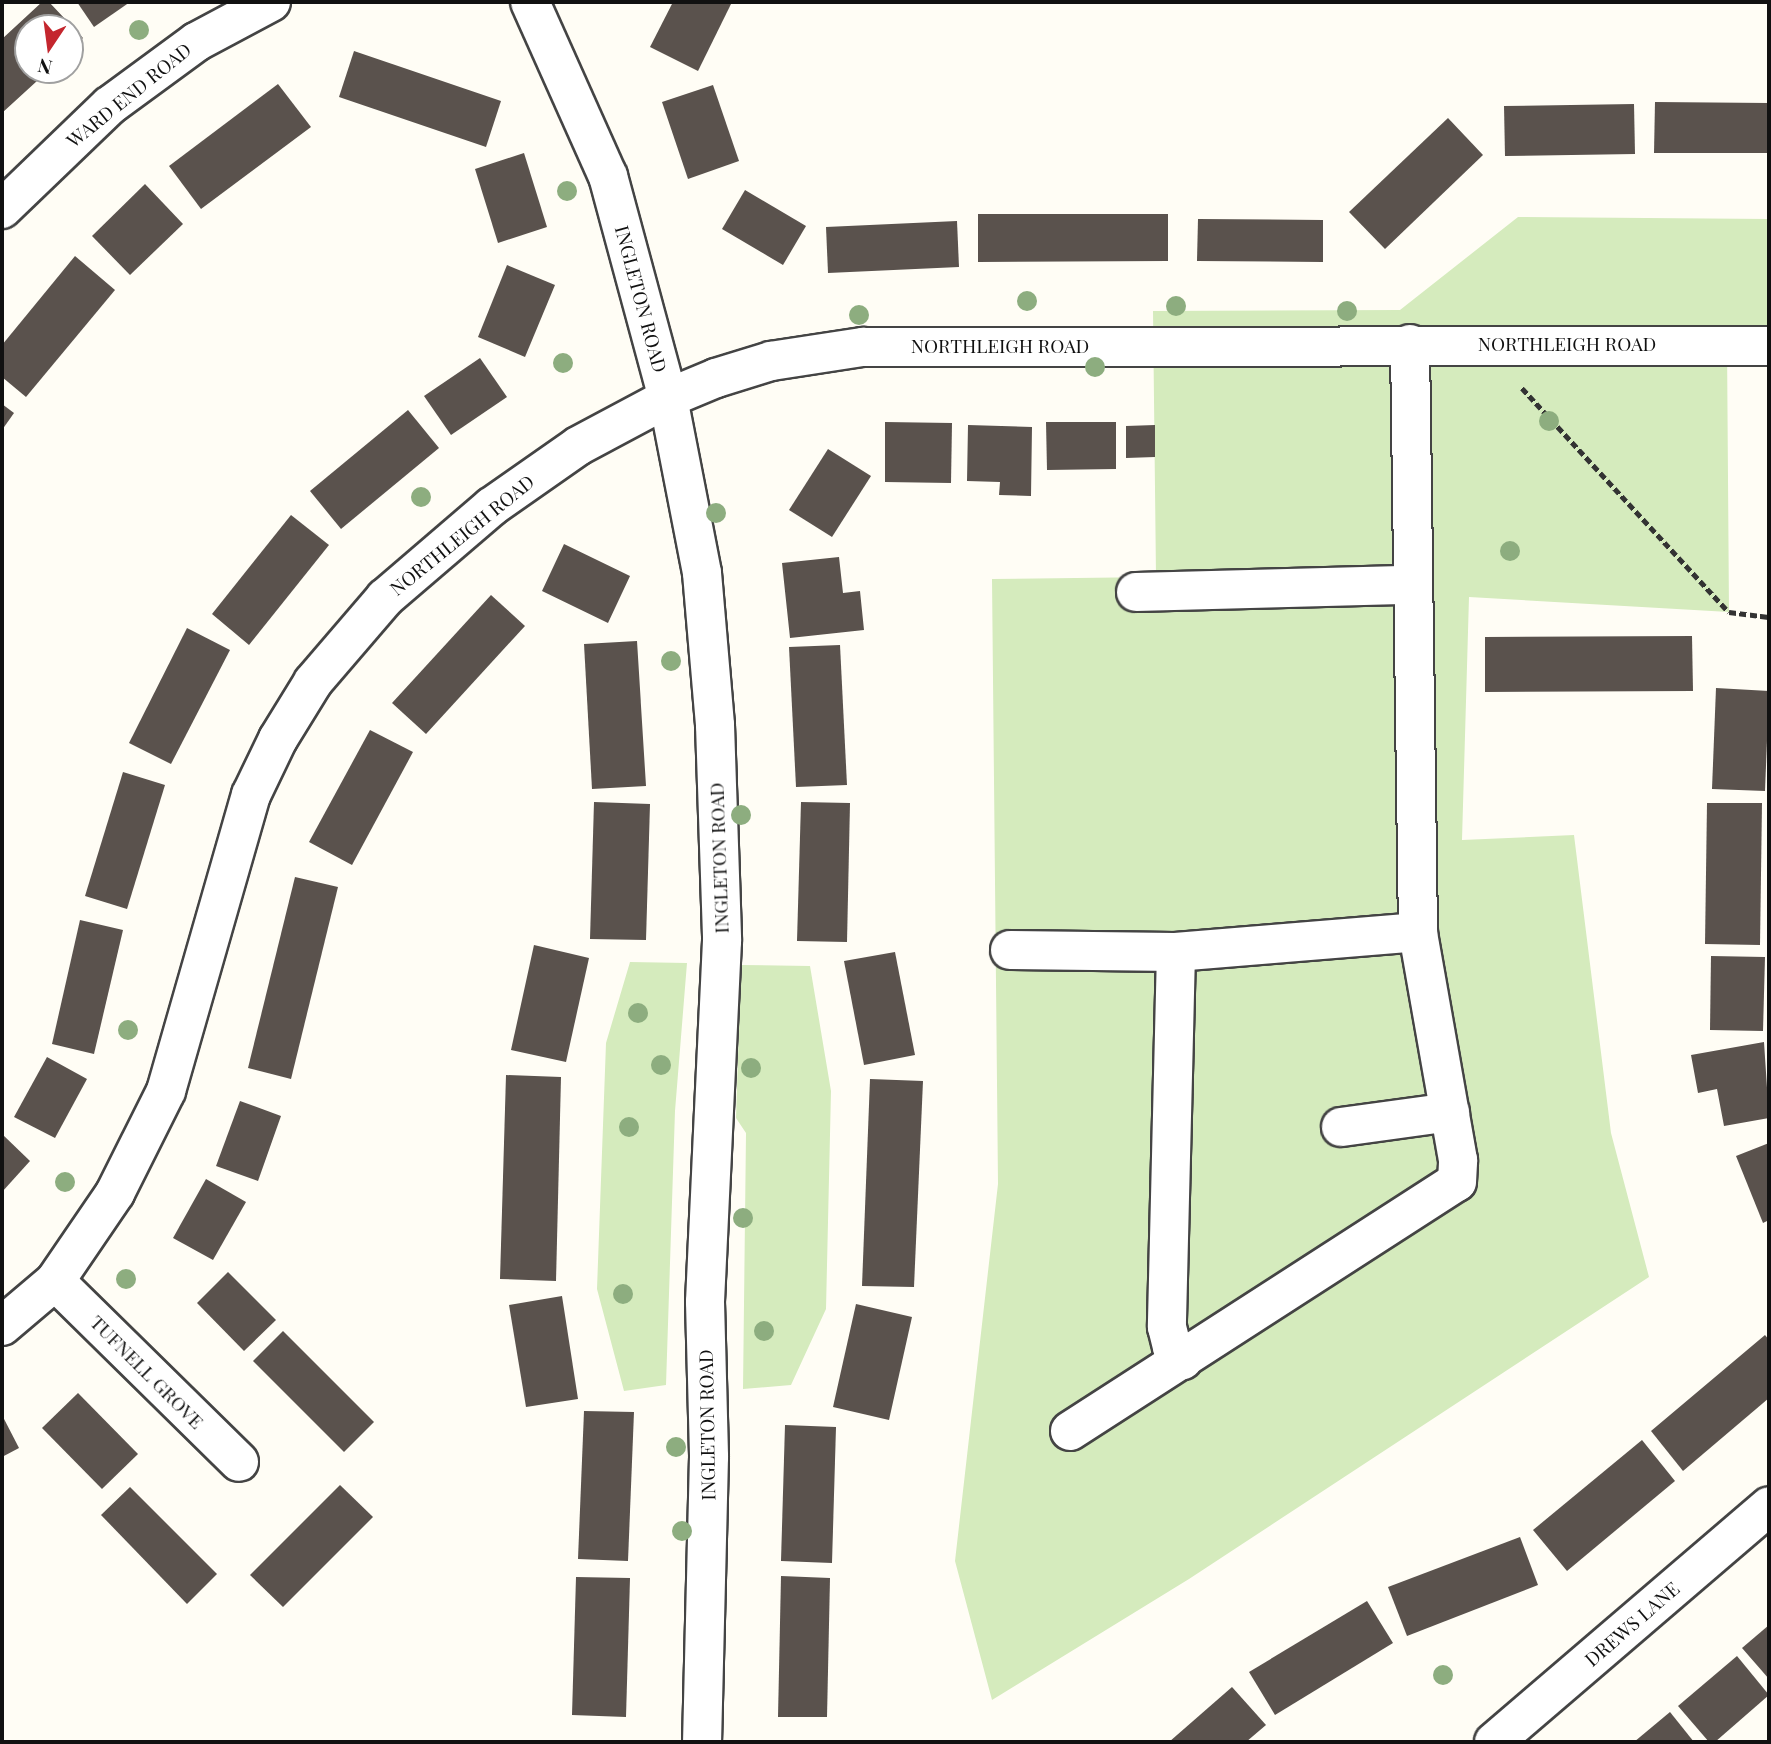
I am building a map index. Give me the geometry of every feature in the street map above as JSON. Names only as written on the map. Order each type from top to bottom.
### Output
[{"type":"street","name":"WARD END ROAD","points":[[2,209],[109,106],[196,42],[271,2]]},
{"type":"street","name":"INGLETON ROAD","points":[[530,2],[608,176],[668,398],[702,573],[715,725],[722,941],[705,1302],[709,1457],[702,1742]]},
{"type":"street","name":"NORTHLEIGH ROAD","points":[[2,1326],[55,1281],[116,1193],[166,1091],[251,795],[278,739],[313,682],[386,598],[491,507],[578,446],[668,398],[771,361],[863,347],[1481,343],[1769,346]]},
{"type":"street","points":[[1070,1431],[1458,1182],[1450,1112],[1418,932],[1411,585],[1410,344]]},
{"type":"street","points":[[1136,592],[1411,585]]},
{"type":"street","points":[[1010,950],[1176,952],[1418,932]]},
{"type":"street","points":[[1176,952],[1167,1327],[1172,1347],[1183,1360]]},
{"type":"street","points":[[1341,1127],[1450,1112]]},
{"type":"street","name":"TUFNELL GROVE","points":[[55,1281],[239,1462]]},
{"type":"street","name":"DREWS LANE","points":[[1494,1742],[1769,1506]]},
{"type":"path","points":[[1481,343],[1729,612],[1769,617]]},
{"type":"green space","points":[[1518,217],[1769,219],[1769,344],[1727,343],[1729,612],[1469,597],[1462,840],[1574,835],[1611,1133],[1649,1277],[1189,1579],[992,1700],[955,1561],[998,1184],[992,579],[1156,577],[1153,311],[1400,310]]},
{"type":"green space","points":[[630,962],[687,963],[675,1111],[666,1385],[624,1391],[597,1289],[606,1043]]},
{"type":"green space","points":[[741,965],[810,966],[831,1091],[826,1309],[791,1385],[743,1389],[746,1133],[736,1118]]},
{"type":"building","points":[[42,2],[49,2],[60,14],[29,14]]},
{"type":"building","points":[[77,2],[130,2],[94,27]]},
{"type":"building","points":[[673,2],[732,2],[698,71],[650,47]]},
{"type":"building","points":[[14,28],[14,84],[34,84],[2,113],[2,39]]},
{"type":"building","points":[[354,51],[501,101],[486,147],[339,97]]},
{"type":"building","points":[[278,84],[311,127],[201,209],[169,166]]},
{"type":"building","points":[[713,85],[739,161],[688,179],[662,102]]},
{"type":"building","points":[[1655,102],[1769,103],[1769,153],[1654,153]]},
{"type":"building","points":[[1634,104],[1635,154],[1505,156],[1504,106]]},
{"type":"building","points":[[1448,118],[1483,155],[1385,249],[1349,212]]},
{"type":"building","points":[[524,153],[547,227],[498,243],[475,169]]},
{"type":"building","points":[[145,184],[183,224],[130,275],[92,236]]},
{"type":"building","points":[[745,190],[806,226],[783,265],[722,229]]},
{"type":"building","points":[[978,214],[1168,214],[1168,261],[978,262]]},
{"type":"building","points":[[1198,219],[1323,220],[1323,262],[1197,261]]},
{"type":"building","points":[[957,221],[959,267],[828,273],[826,227]]},
{"type":"building","points":[[75,256],[115,290],[26,397],[2,377],[2,345]]},
{"type":"building","points":[[507,265],[555,285],[525,357],[478,337]]},
{"type":"building","points":[[480,358],[507,397],[451,435],[424,396]]},
{"type":"building","points":[[2,404],[14,413],[2,430]]},
{"type":"building","points":[[408,410],[439,448],[341,529],[310,491]]},
{"type":"building","points":[[885,422],[952,423],[951,483],[885,482]]},
{"type":"building","points":[[1046,422],[1116,422],[1116,469],[1047,470]]},
{"type":"building","points":[[968,425],[1032,427],[1031,496],[999,495],[1000,482],[967,481]]},
{"type":"building","points":[[1155,425],[1155,457],[1126,458],[1126,426]]},
{"type":"building","points":[[828,449],[871,476],[832,537],[789,510]]},
{"type":"building","points":[[291,515],[329,545],[249,645],[212,614]]},
{"type":"building","points":[[564,544],[630,576],[608,623],[542,591]]},
{"type":"building","points":[[839,557],[843,593],[860,591],[864,630],[790,638],[782,563]]},
{"type":"building","points":[[491,595],[525,626],[426,734],[392,703]]},
{"type":"building","points":[[187,628],[230,650],[171,764],[129,743]]},
{"type":"building","points":[[1692,636],[1693,691],[1485,692],[1485,637]]},
{"type":"building","points":[[637,641],[646,786],[592,789],[584,644]]},
{"type":"building","points":[[840,645],[847,785],[796,787],[789,647]]},
{"type":"building","points":[[1716,688],[1769,691],[1765,791],[1712,789]]},
{"type":"building","points":[[370,730],[413,752],[352,865],[309,842]]},
{"type":"building","points":[[123,772],[165,785],[127,909],[85,896]]},
{"type":"building","points":[[594,802],[650,804],[646,940],[590,939]]},
{"type":"building","points":[[801,802],[850,803],[847,942],[797,941]]},
{"type":"building","points":[[1707,803],[1762,803],[1760,945],[1705,944]]},
{"type":"building","points":[[295,877],[338,887],[291,1079],[248,1068]]},
{"type":"building","points":[[80,920],[123,930],[94,1054],[52,1044]]},
{"type":"building","points":[[534,945],[589,958],[566,1062],[511,1050]]},
{"type":"building","points":[[895,952],[915,1055],[864,1065],[844,961]]},
{"type":"building","points":[[1711,956],[1765,957],[1763,1031],[1710,1030]]},
{"type":"building","points":[[1764,1042],[1769,1118],[1724,1126],[1717,1089],[1698,1093],[1691,1055]]},
{"type":"building","points":[[47,1057],[87,1079],[55,1138],[14,1117]]},
{"type":"building","points":[[506,1075],[561,1077],[556,1281],[500,1279]]},
{"type":"building","points":[[870,1079],[923,1081],[914,1287],[862,1286]]},
{"type":"building","points":[[240,1101],[281,1116],[258,1181],[216,1166]]},
{"type":"building","points":[[2,1134],[30,1161],[2,1192]]},
{"type":"building","points":[[1769,1143],[1769,1220],[1763,1223],[1736,1156]]},
{"type":"building","points":[[206,1179],[246,1202],[213,1260],[173,1238]]},
{"type":"building","points":[[228,1272],[276,1320],[244,1351],[197,1303]]},
{"type":"building","points":[[562,1296],[578,1399],[526,1407],[509,1305]]},
{"type":"building","points":[[856,1304],[912,1317],[889,1420],[833,1407]]},
{"type":"building","points":[[283,1331],[374,1422],[344,1452],[253,1361]]},
{"type":"building","points":[[1765,1335],[1769,1340],[1769,1398],[1683,1471],[1651,1431]]},
{"type":"building","points":[[78,1393],[138,1454],[102,1489],[42,1428]]},
{"type":"building","points":[[584,1411],[634,1412],[628,1561],[578,1559]]},
{"type":"building","points":[[2,1415],[19,1448],[2,1457]]},
{"type":"building","points":[[785,1425],[836,1427],[832,1563],[781,1561]]},
{"type":"building","points":[[1642,1440],[1675,1481],[1567,1571],[1533,1530]]},
{"type":"building","points":[[340,1485],[373,1517],[283,1607],[250,1575]]},
{"type":"building","points":[[130,1487],[217,1574],[187,1604],[101,1515]]},
{"type":"building","points":[[1520,1537],[1538,1585],[1407,1636],[1388,1587]]},
{"type":"building","points":[[781,1576],[830,1578],[827,1717],[778,1717]]},
{"type":"building","points":[[576,1577],[630,1578],[626,1717],[572,1715]]},
{"type":"building","points":[[1367,1601],[1393,1643],[1275,1715],[1249,1672]]},
{"type":"building","points":[[1769,1625],[1769,1679],[1742,1648]]},
{"type":"building","points":[[1737,1656],[1769,1695],[1715,1742],[1709,1742],[1678,1706]]},
{"type":"building","points":[[1232,1687],[1266,1725],[1246,1742],[1169,1742]]},
{"type":"building","points":[[1670,1712],[1694,1742],[1634,1742]]}]
